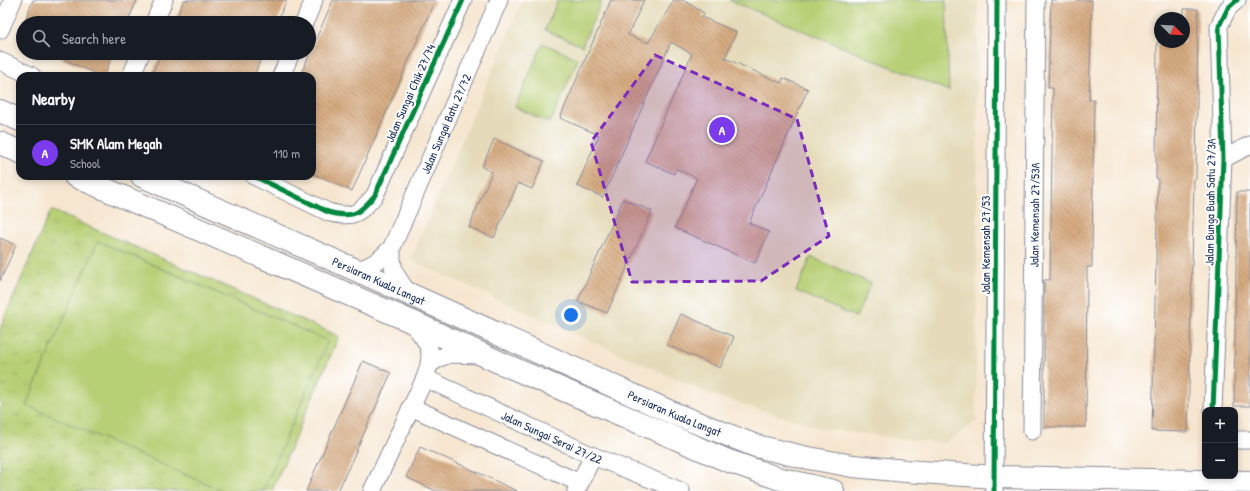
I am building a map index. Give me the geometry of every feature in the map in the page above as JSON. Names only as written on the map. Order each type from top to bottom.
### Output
[{"type":"main road","points":[[0,110],[16,118]]},
{"type":"main road","points":[[0,143],[16,150]]},
{"type":"main road","name":"Persiaran Kuala Langat","points":[[84,180],[726,460],[777,478],[833,491]]},
{"type":"main road","name":"Persiaran Kuala Langat","points":[[151,180],[408,293],[675,414],[756,446],[803,457],[853,466],[906,471],[994,484],[1250,482]]},
{"type":"street","points":[[0,30],[13,0]]},
{"type":"street","points":[[157,16],[164,0]]},
{"type":"street","points":[[307,16],[314,0]]},
{"type":"street","name":"Jalan Sungai Chik 27/74","points":[[262,180],[328,212],[341,215],[353,214],[364,207],[375,195],[463,0]]},
{"type":"street","name":"Jalan Sungai Batu 27/72","points":[[392,247],[498,0]]},
{"type":"street","name":"Jalan Kemensah 27/53","points":[[994,484],[996,0]]},
{"type":"street","name":"Jalan Kemensah 27/53A","points":[[1032,431],[1036,0]]},
{"type":"street","name":"Jalan Bunga Buah Satu 27/3A","points":[[1214,407],[1223,159],[1220,26],[1228,8],[1237,0]]},
{"type":"street","points":[[133,72],[138,60]]},
{"type":"street","points":[[282,72],[288,60]]},
{"type":"street","points":[[0,61],[23,72]]},
{"type":"street","points":[[1223,159],[1250,145]]},
{"type":"street","points":[[356,270],[371,266],[392,247]]},
{"type":"street","points":[[392,247],[392,268],[408,293]]},
{"type":"street","points":[[410,321],[427,342],[430,350],[428,371]]},
{"type":"street","points":[[372,491],[428,371],[439,358],[450,354],[486,356]]},
{"type":"street","name":"Jalan Sungai Serai 27/22","points":[[428,371],[592,456],[681,491]]},
{"type":"street","points":[[411,407],[578,487],[592,456]]},
{"type":"street","points":[[1238,440],[1250,440]]},
{"type":"highlighted area","points":[[655,55],[797,119],[829,236],[761,281],[632,282],[591,142]]},
{"type":"shaded area","points":[[523,0],[978,0],[976,421],[944,444],[820,428],[712,395],[410,260]]},
{"type":"green space","points":[[558,0],[602,0],[582,46],[545,30]]},
{"type":"green space","points":[[729,0],[946,0],[949,91]]},
{"type":"green space","points":[[543,43],[578,59],[550,123],[515,107]]},
{"type":"green space","points":[[51,210],[339,336],[272,491],[0,491],[0,328]]},
{"type":"green space","points":[[98,241],[328,341],[263,491],[223,491],[26,405]]},
{"type":"green space","points":[[811,257],[871,283],[856,317],[796,291]]},
{"type":"building","points":[[33,0],[137,0],[130,16],[27,16]]},
{"type":"building","points":[[184,0],[287,0],[279,16],[177,16]]},
{"type":"building","points":[[333,0],[435,0],[352,191],[316,175],[316,72],[302,72],[307,60],[316,60],[316,39]]},
{"type":"building","points":[[611,0],[644,0],[628,35],[648,43],[674,0],[683,0],[704,13],[702,17],[736,32],[725,58],[781,83],[783,78],[808,89],[749,223],[769,232],[755,263],[675,228],[697,178],[676,169],[674,174],[645,161],[692,54],[671,42],[603,197],[577,186],[599,135],[560,118]]},
{"type":"building","points":[[1051,0],[1092,0],[1089,100],[1094,100],[1092,267],[1087,267],[1086,427],[1044,427],[1044,280],[1050,280],[1053,88],[1048,88]]},
{"type":"building","points":[[1184,9],[1198,9],[1196,179],[1194,179],[1188,432],[1152,431],[1158,178],[1156,178],[1157,48],[1190,48],[1190,12],[1184,12]]},
{"type":"building","points":[[66,60],[111,60],[106,72],[92,72]]},
{"type":"building","points":[[158,60],[260,60],[256,72],[153,72]]},
{"type":"building","points":[[494,139],[544,161],[532,189],[518,183],[494,238],[469,227],[492,172],[482,167]]},
{"type":"building","points":[[1237,192],[1250,192],[1250,406],[1234,406]]},
{"type":"building","points":[[623,199],[652,211],[607,313],[578,301]]},
{"type":"building","points":[[0,238],[16,245],[0,281]]},
{"type":"building","points":[[681,314],[734,337],[720,368],[667,345]]},
{"type":"building","points":[[363,361],[391,373],[338,491],[306,491]]},
{"type":"building","points":[[420,447],[517,491],[436,491],[406,477]]},
{"type":"cycle path","points":[[262,180],[328,212],[350,215],[360,211],[375,195],[463,0]]},
{"type":"cycle path","points":[[994,491],[997,0]]},
{"type":"cycle path","points":[[1213,407],[1223,159],[1219,26],[1228,8],[1237,0]]},
{"type":"place","name":"SMK Alam Megah","points":[[722,130]]}]
